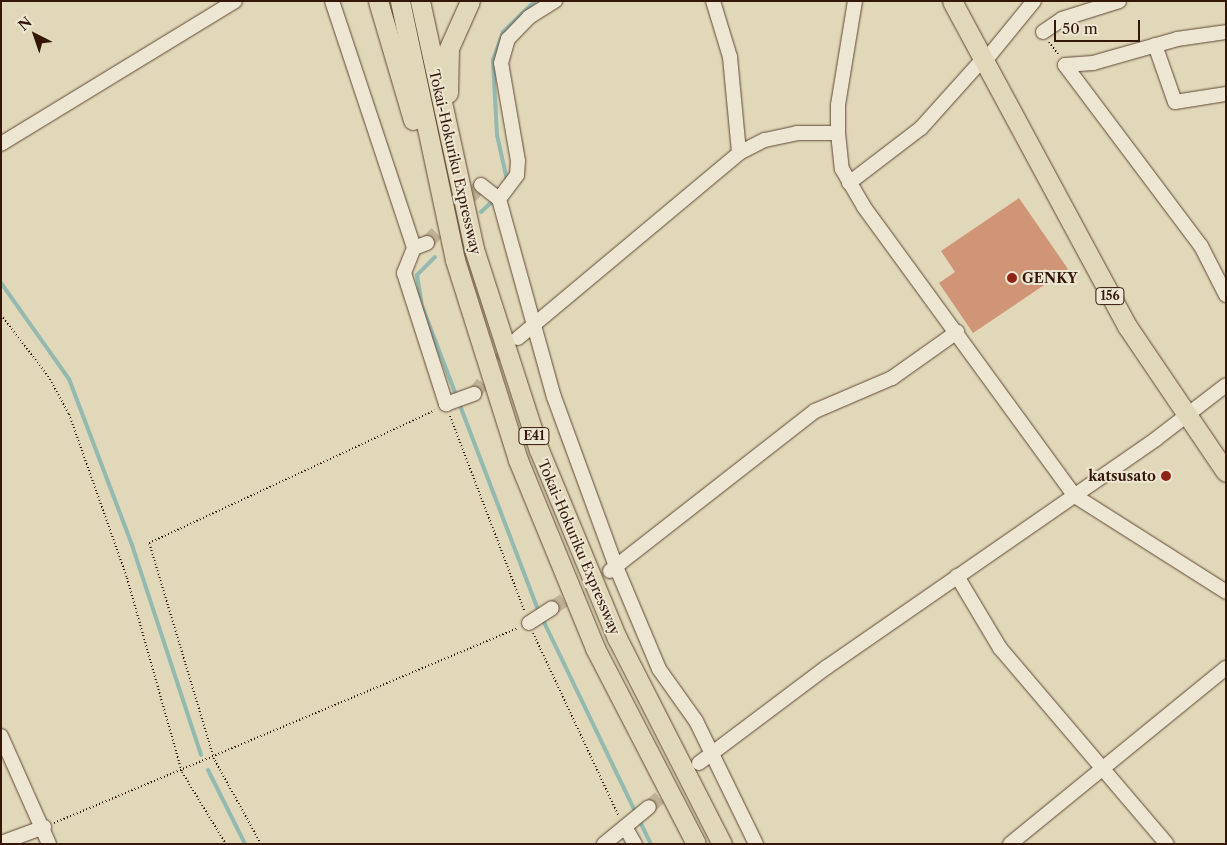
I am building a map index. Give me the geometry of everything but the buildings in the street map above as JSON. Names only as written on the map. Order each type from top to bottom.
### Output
[{"type":"highway","points":[[378,1],[455,260]]},
{"type":"highway","name":"Tokai-Hokuriku Expressway","points":[[400,1],[455,260],[518,460],[552,549],[638,737],[696,844]]},
{"type":"highway","name":"Tokai-Hokuriku Expressway","points":[[420,1],[450,151],[511,341],[539,450],[617,638],[722,844]]},
{"type":"highway","points":[[470,1],[449,48],[449,107],[511,341]]},
{"type":"highway","name":"156","points":[[952,1],[986,58],[1010,110],[1127,326],[1226,472]]},
{"type":"highway","name":"156","points":[[967,1],[986,58]]},
{"type":"street","points":[[1,144],[236,1]]},
{"type":"street","points":[[332,1],[414,248],[404,273],[449,403],[470,395]]},
{"type":"street","points":[[555,1],[530,17],[508,38],[501,62],[518,162],[516,175],[493,193],[534,320],[554,397],[614,570],[659,669],[712,751],[756,844]]},
{"type":"street","points":[[713,1],[730,57],[739,154]]},
{"type":"street","points":[[855,1],[838,105],[838,133],[842,169],[849,183],[1075,496],[1226,592]]},
{"type":"street","points":[[849,183],[922,128],[986,58],[1034,1]]},
{"type":"street","points":[[1044,32],[1062,18],[1119,1]]},
{"type":"street","points":[[1226,32],[1155,45],[1093,62],[1065,64],[1201,246],[1226,294]]},
{"type":"street","points":[[1155,45],[1176,102],[1226,94]]},
{"type":"street","points":[[511,341],[534,320],[739,154],[765,140],[796,133],[838,133]]},
{"type":"street","points":[[414,248],[427,242]]},
{"type":"street","points":[[614,570],[809,416],[892,378],[957,332]]},
{"type":"street","points":[[699,763],[712,751],[957,576],[1187,417],[1226,385]]},
{"type":"street","points":[[957,576],[1000,648],[1167,844]]},
{"type":"street","points":[[532,621],[550,609]]},
{"type":"street","points":[[1010,844],[1226,668]]},
{"type":"street","points":[[1,736],[44,827],[49,844]]},
{"type":"street","points":[[604,844],[648,808]]},
{"type":"street","points":[[626,826],[635,844]]},
{"type":"street","points":[[1,843],[44,827]]},
{"type":"path","points":[[1,315],[48,376],[69,414],[127,578],[182,772],[226,844]]},
{"type":"path","points":[[261,844],[214,759],[149,543],[449,403],[532,621],[626,826]]},
{"type":"path","points":[[44,827],[214,759],[532,621]]},
{"type":"waterway","points":[[507,180],[497,135],[493,60],[503,32],[535,1]]},
{"type":"waterway","points":[[481,212],[494,200]]},
{"type":"waterway","points":[[435,257],[417,275],[422,306],[539,612]]},
{"type":"waterway","points":[[1,283],[69,379],[132,545],[201,755]]},
{"type":"waterway","points":[[542,618],[651,844]]},
{"type":"waterway","points":[[208,770],[245,844]]},
{"type":"tunnel","points":[[427,243],[481,185]]},
{"type":"tunnel","points":[[474,394],[511,346]]},
{"type":"tunnel","points":[[552,608],[610,571]]},
{"type":"tunnel","points":[[649,807],[699,763]]},
{"type":"place","name":"GENKY","points":[[1012,278]]},
{"type":"place","name":"katsusato","points":[[1166,476]]}]
